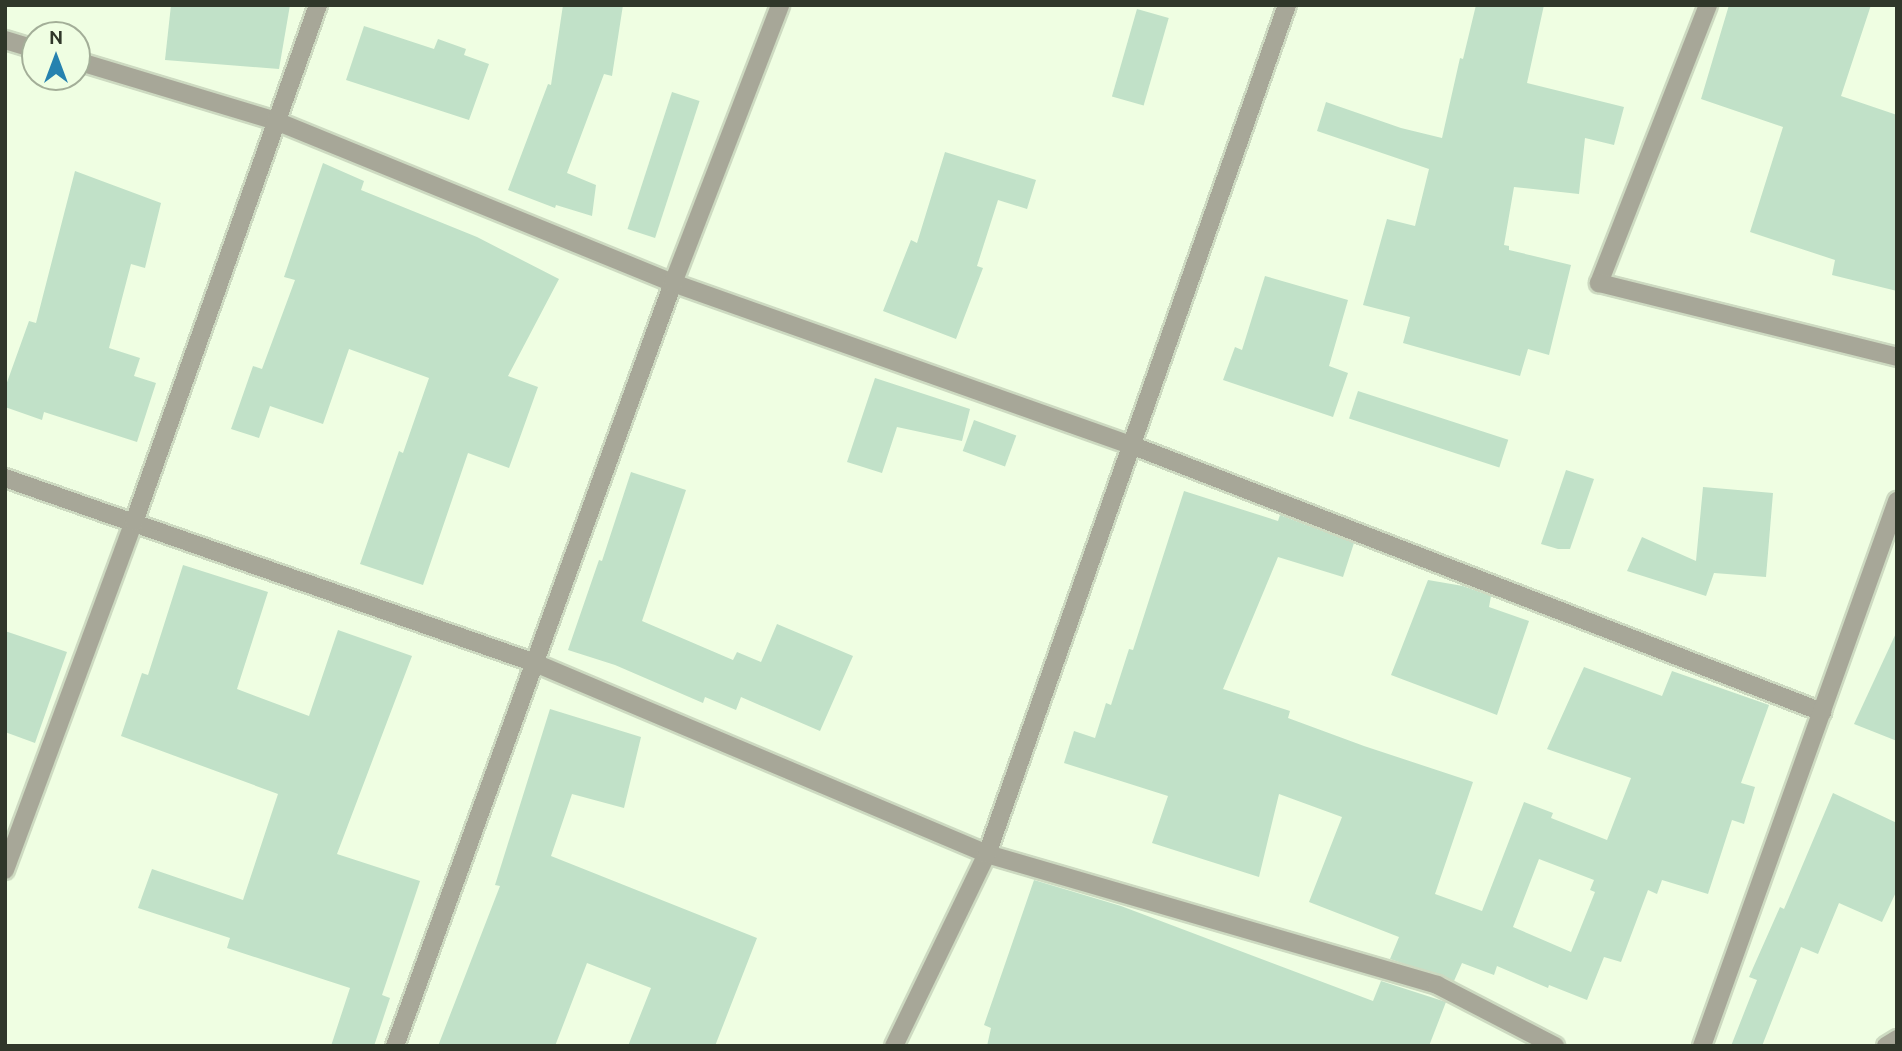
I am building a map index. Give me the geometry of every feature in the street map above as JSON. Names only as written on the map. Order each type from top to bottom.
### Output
[{"type":"street","points":[[5,870],[134,522],[318,5]]},
{"type":"street","points":[[395,1046],[673,282],[780,5]]},
{"type":"street","points":[[894,1046],[987,854],[1287,5]]},
{"type":"street","points":[[1708,5],[1599,283],[1897,356]]},
{"type":"street","points":[[91,65],[276,121],[673,282],[1131,445],[1822,712]]},
{"type":"street","points":[[5,478],[535,663],[987,854],[1437,985],[1555,1046]]},
{"type":"street","points":[[1702,1046],[1897,501]]},
{"type":"street","points":[[1886,1046],[1897,1039]]},
{"type":"building","points":[[171,5],[290,5],[279,69],[165,60]]},
{"type":"building","points":[[563,5],[623,5],[612,76],[604,74],[567,173],[596,185],[592,216],[556,205],[555,208],[508,190],[548,84],[551,85]]},
{"type":"building","points":[[1476,5],[1544,5],[1527,83],[1624,107],[1614,145],[1585,138],[1579,194],[1514,187],[1504,245],[1509,246],[1509,250],[1571,265],[1549,355],[1528,349],[1520,376],[1403,343],[1410,317],[1363,305],[1387,219],[1415,226],[1429,169],[1317,131],[1326,102],[1401,128],[1442,138],[1460,58],[1463,59]]},
{"type":"building","points":[[1729,5],[1871,5],[1841,96],[1897,115],[1897,291],[1832,275],[1835,260],[1750,232],[1783,127],[1701,99]]},
{"type":"building","points":[[1137,9],[1169,18],[1144,106],[1112,96]]},
{"type":"building","points":[[364,26],[434,49],[438,39],[466,49],[464,55],[489,64],[469,120],[346,80]]},
{"type":"building","points":[[672,92],[700,101],[655,238],[628,229]]},
{"type":"building","points":[[945,152],[1036,180],[1027,209],[998,200],[977,266],[983,268],[956,339],[883,311],[911,240],[917,243]]},
{"type":"building","points":[[323,163],[364,181],[361,190],[477,237],[559,279],[508,376],[538,387],[509,468],[468,453],[423,585],[360,564],[399,451],[403,453],[429,378],[349,349],[323,424],[270,406],[259,438],[231,429],[253,366],[262,369],[295,280],[284,277]]},
{"type":"building","points":[[75,171],[161,203],[145,268],[131,264],[109,348],[140,358],[134,376],[156,383],[137,442],[44,412],[42,420],[5,407],[5,388],[29,321],[36,323]]},
{"type":"building","points":[[1265,276],[1348,300],[1329,366],[1348,373],[1333,417],[1223,380],[1235,347],[1242,350]]},
{"type":"building","points":[[875,378],[970,409],[962,441],[897,427],[882,473],[847,462]]},
{"type":"building","points":[[1358,391],[1508,440],[1499,467],[1349,419]]},
{"type":"building","points":[[974,420],[1016,435],[1005,466],[963,451]]},
{"type":"building","points":[[1566,470],[1594,479],[1570,549],[1558,549],[1541,544]]},
{"type":"building","points":[[631,472],[686,490],[642,621],[733,660],[737,652],[761,662],[777,624],[853,656],[820,731],[741,697],[736,710],[705,697],[703,703],[615,665],[568,650],[599,560],[602,561]]},
{"type":"building","points":[[1703,487],[1773,493],[1766,577],[1714,573],[1706,596],[1627,571],[1642,537],[1696,561]]},
{"type":"building","points":[[1184,491],[1278,521],[1280,515],[1354,543],[1343,577],[1278,557],[1223,689],[1290,711],[1288,718],[1473,782],[1435,894],[1482,911],[1524,802],[1553,813],[1551,818],[1607,840],[1631,778],[1547,749],[1584,667],[1662,696],[1672,671],[1769,705],[1741,783],[1755,787],[1744,824],[1732,820],[1708,894],[1662,880],[1657,894],[1648,890],[1621,962],[1604,957],[1587,1000],[1549,985],[1548,988],[1497,966],[1494,975],[1462,963],[1454,981],[1390,959],[1399,937],[1309,902],[1342,817],[1279,794],[1259,877],[1152,843],[1168,796],[1064,763],[1074,731],[1095,738],[1106,703],[1111,705],[1129,649],[1133,650]],"holes":[[[1539,859],[1594,880],[1590,890],[1595,892],[1571,952],[1513,927]]]},
{"type":"building","points":[[183,565],[268,592],[237,689],[309,716],[338,630],[412,656],[337,854],[420,881],[382,995],[390,998],[374,1046],[331,1046],[350,988],[227,948],[230,938],[138,908],[152,869],[243,900],[278,794],[121,736],[142,673],[148,675]]},
{"type":"building","points":[[1428,580],[1463,586],[1491,596],[1489,607],[1529,621],[1497,715],[1391,675]]},
{"type":"building","points":[[5,631],[67,652],[35,743],[5,732]]},
{"type":"building","points":[[1897,631],[1897,741],[1854,724]]},
{"type":"building","points":[[550,709],[641,737],[624,808],[572,794],[551,856],[757,938],[715,1046],[628,1046],[651,988],[587,963],[555,1046],[438,1046],[500,886],[495,885]]},
{"type":"building","points":[[1833,793],[1897,823],[1897,890],[1882,922],[1839,903],[1818,954],[1801,947],[1762,1046],[1731,1046],[1757,980],[1749,977],[1780,907],[1784,909]]},
{"type":"building","points":[[1034,880],[1121,906],[1373,1001],[1381,981],[1446,1002],[1429,1046],[987,1046],[991,1028],[984,1025]]}]
